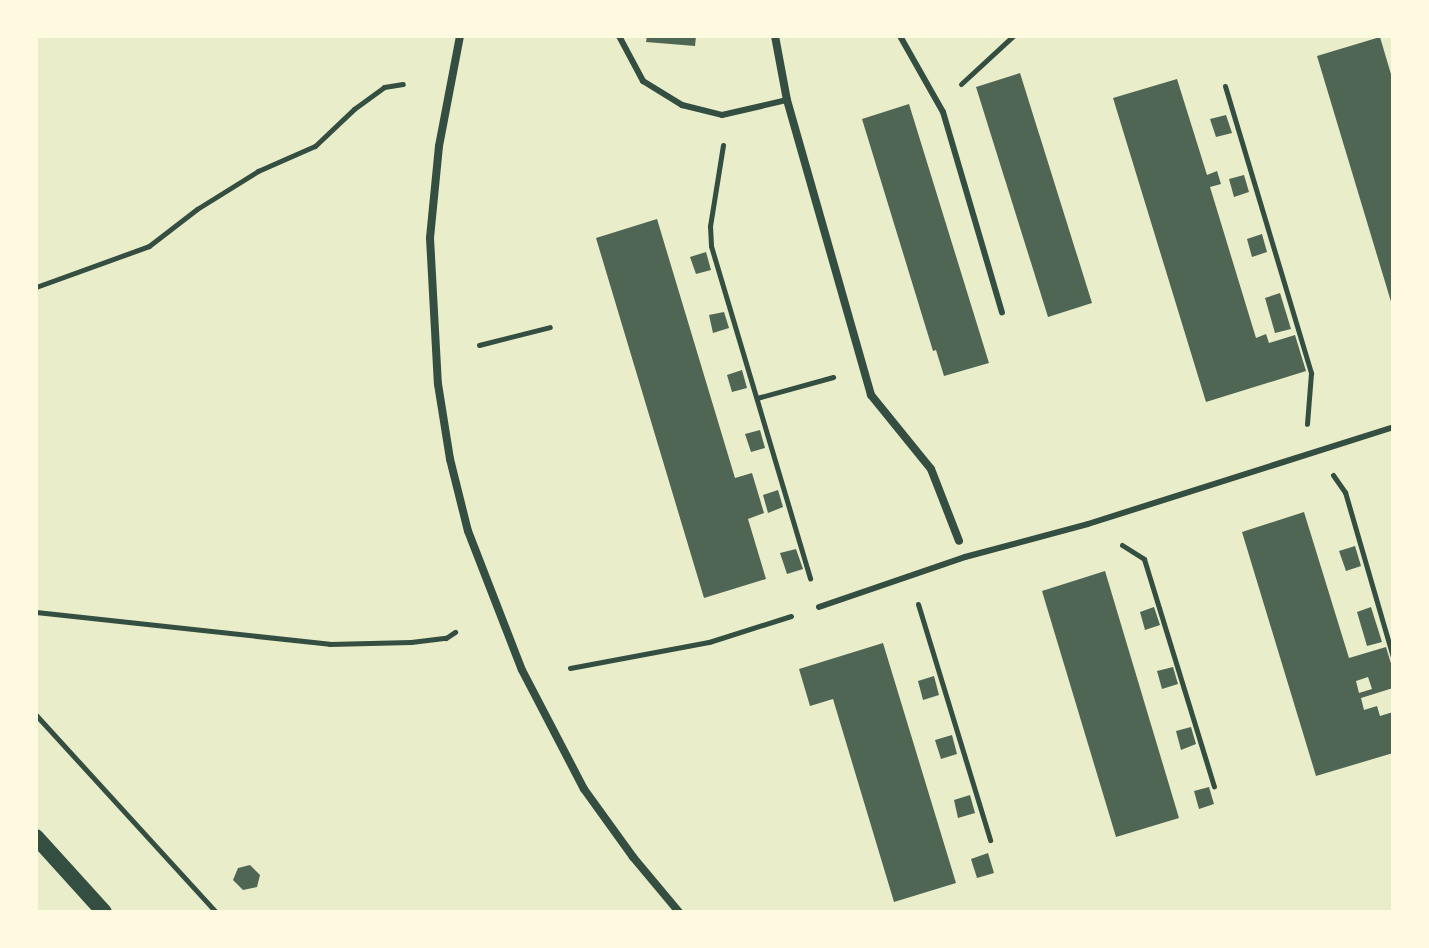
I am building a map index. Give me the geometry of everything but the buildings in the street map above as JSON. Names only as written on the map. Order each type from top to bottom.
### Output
[{"type":"main road","points":[[36,837],[104,912]]},
{"type":"street","points":[[460,36],[439,146],[430,238],[438,384],[450,459],[468,531],[522,670],[584,789],[633,857],[679,912]]},
{"type":"street","points":[[775,36],[787,100],[871,395],[931,469],[959,541]]},
{"type":"lane","points":[[619,36],[643,81],[682,105],[722,115],[787,100]]},
{"type":"lane","points":[[900,36],[938,103],[1002,312]]},
{"type":"lane","points":[[819,607],[965,557],[1088,524],[1393,427]]},
{"type":"lane","points":[[959,541],[965,557]]},
{"type":"path","points":[[938,103],[1013,36]]},
{"type":"path","points":[[36,287],[149,246],[197,209],[258,171],[315,146],[354,109],[384,87],[403,84]]},
{"type":"path","points":[[1225,86],[1311,373],[1307,426],[1316,450],[1345,492],[1393,657]]},
{"type":"path","points":[[570,668],[709,642],[819,607],[711,246],[711,216],[730,113]]},
{"type":"path","points":[[479,345],[550,327]]},
{"type":"path","points":[[757,398],[833,377]]},
{"type":"path","points":[[1088,524],[1144,559],[1214,786]]},
{"type":"path","points":[[910,577],[990,840]]},
{"type":"path","points":[[36,612],[329,644],[411,642],[446,638],[455,632]]},
{"type":"path","points":[[36,715],[216,912]]}]
